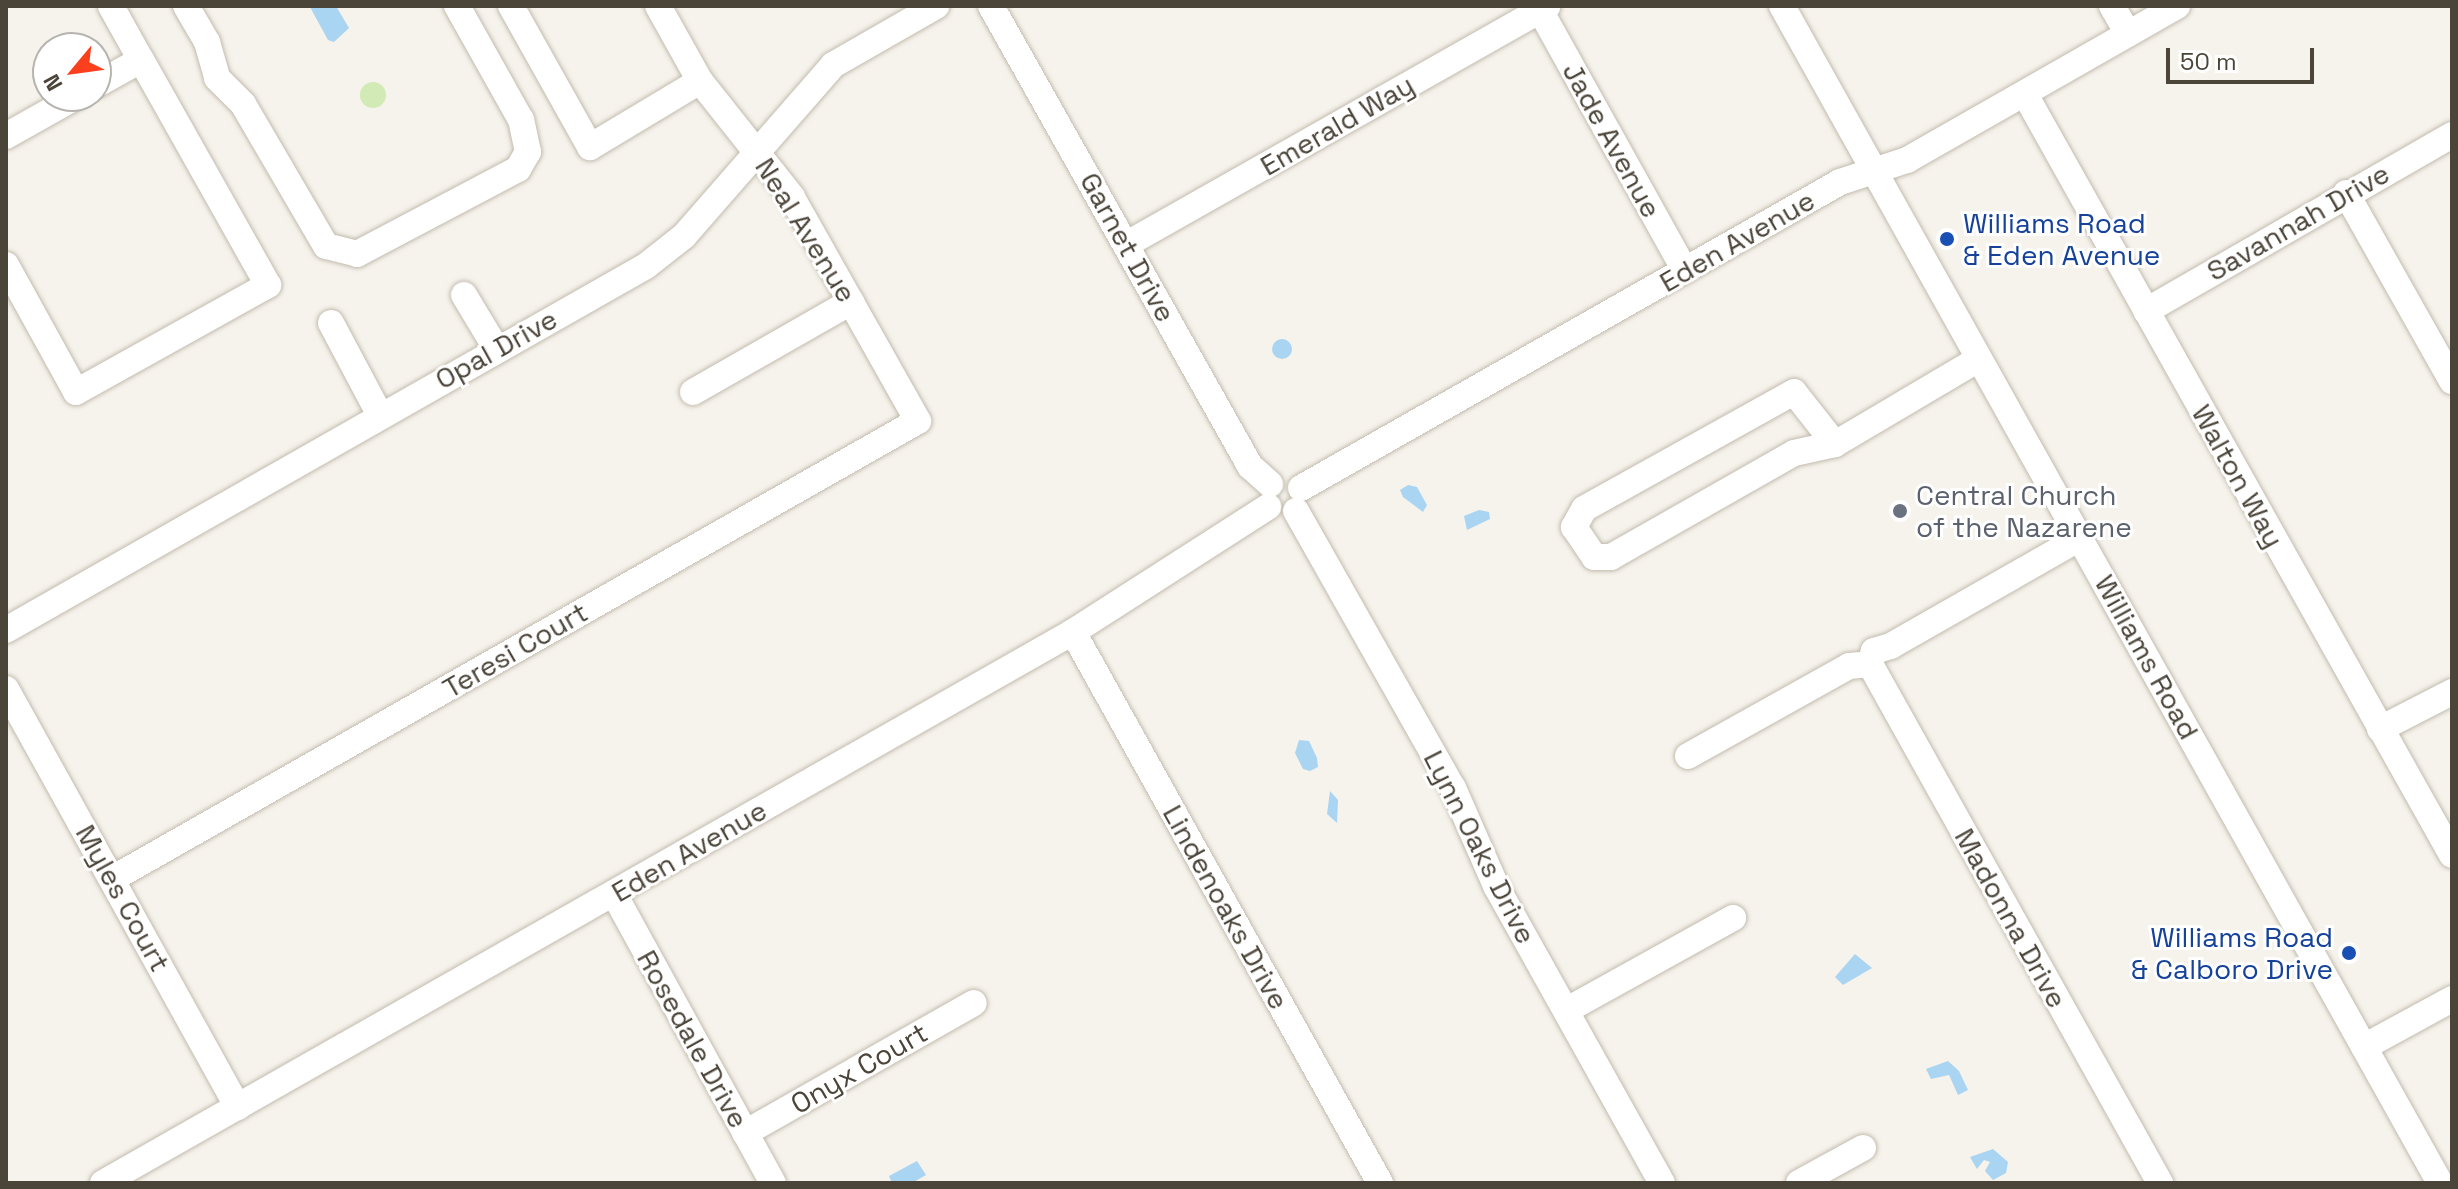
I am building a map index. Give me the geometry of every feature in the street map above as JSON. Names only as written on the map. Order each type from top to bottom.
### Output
[{"type":"street","points":[[6,265],[76,392],[268,285],[111,6]]},
{"type":"street","points":[[186,6],[207,42],[217,78],[243,104],[326,246],[357,254],[518,169],[528,152],[521,120],[457,6]]},
{"type":"street","points":[[511,6],[590,147],[700,81]]},
{"type":"street","name":"Neal Avenue","points":[[658,6],[700,81],[792,197],[918,421]]},
{"type":"street","name":"Opal Drive","points":[[6,630],[666,252],[833,65],[936,6]]},
{"type":"street","name":"Garnet Drive","points":[[991,6],[1269,496]]},
{"type":"street","name":"Williams Road","points":[[1782,6],[2440,1183]]},
{"type":"street","points":[[2112,6],[2128,34]]},
{"type":"street","name":"Eden Avenue","points":[[1299,500],[1685,270],[1840,182],[1907,160],[2026,96],[2177,6]]},
{"type":"street","name":"Emerald Way","points":[[1127,244],[1543,8]]},
{"type":"street","name":"Jade Avenue","points":[[1543,8],[1685,270]]},
{"type":"street","points":[[112,76],[141,60]]},
{"type":"street","name":"Walton Way","points":[[2026,96],[2452,855]]},
{"type":"street","points":[[6,136],[49,112]]},
{"type":"street","name":"Savannah Drive","points":[[2146,311],[2346,193],[2452,135]]},
{"type":"street","points":[[2346,193],[2452,381]]},
{"type":"street","points":[[464,295],[496,348]]},
{"type":"street","points":[[693,392],[851,302]]},
{"type":"street","points":[[331,323],[380,415]]},
{"type":"street","points":[[1835,444],[1794,392],[1584,509],[1574,527],[1594,557],[1611,557],[1794,453],[1835,444],[1979,359]]},
{"type":"street","name":"Teresi Court","points":[[112,879],[918,421]]},
{"type":"street","points":[[1269,496],[1287,478],[1299,500]]},
{"type":"street","name":"Eden Avenue","points":[[103,1183],[1073,632],[1269,496]]},
{"type":"street","name":"Lynn Oaks Drive","points":[[1299,500],[1453,788],[1496,886],[1662,1183]]},
{"type":"street","points":[[1688,756],[1849,666],[1872,658],[2080,538]]},
{"type":"street","name":"Lindenoaks Drive","points":[[1073,632],[1380,1183]]},
{"type":"street","name":"Madonna Drive","points":[[1872,658],[2160,1183]]},
{"type":"street","name":"Myles Court","points":[[6,689],[238,1107]]},
{"type":"street","points":[[2380,729],[2452,692]]},
{"type":"street","name":"Rosedale Drive","points":[[614,894],[773,1183]]},
{"type":"street","points":[[1567,1010],[1733,918]]},
{"type":"street","points":[[2364,1047],[2452,999]]},
{"type":"street","name":"Onyx Court","points":[[745,1133],[974,1003]]},
{"type":"street","points":[[1799,1183],[1863,1148]]},
{"type":"green space","points":[[373,82],[382,86],[386,95],[382,104],[373,108],[364,104],[360,95],[364,86]]},
{"type":"water","points":[[336,6],[349,28],[334,42],[328,40],[310,7]]},
{"type":"water","points":[[1282,339],[1289,342],[1292,349],[1289,356],[1282,359],[1275,356],[1272,349],[1275,342]]},
{"type":"water","points":[[1408,485],[1417,487],[1427,505],[1423,512],[1403,497],[1400,490]]},
{"type":"water","points":[[1479,510],[1489,512],[1490,519],[1467,530],[1464,516]]},
{"type":"water","points":[[1299,740],[1309,741],[1318,767],[1310,771],[1303,769],[1295,753]]},
{"type":"water","points":[[1330,791],[1338,800],[1337,823],[1327,814]]},
{"type":"water","points":[[1855,954],[1872,968],[1843,985],[1835,977]]},
{"type":"water","points":[[1948,1061],[1959,1071],[1968,1090],[1958,1095],[1949,1075],[1931,1079],[1926,1069]]},
{"type":"water","points":[[1993,1149],[2008,1162],[2006,1173],[1993,1180],[1985,1171],[1990,1162],[1984,1160],[1977,1169],[1970,1157]]},
{"type":"water","points":[[917,1161],[926,1175],[912,1183],[892,1183],[889,1176]]},
{"type":"place","name":"Williams Road & Eden Avenue","points":[[1947,239]]},
{"type":"place","name":"Central Church of the Nazarene","points":[[1900,511]]},
{"type":"place","name":"Williams Road & Calboro Drive","points":[[2349,953]]}]
